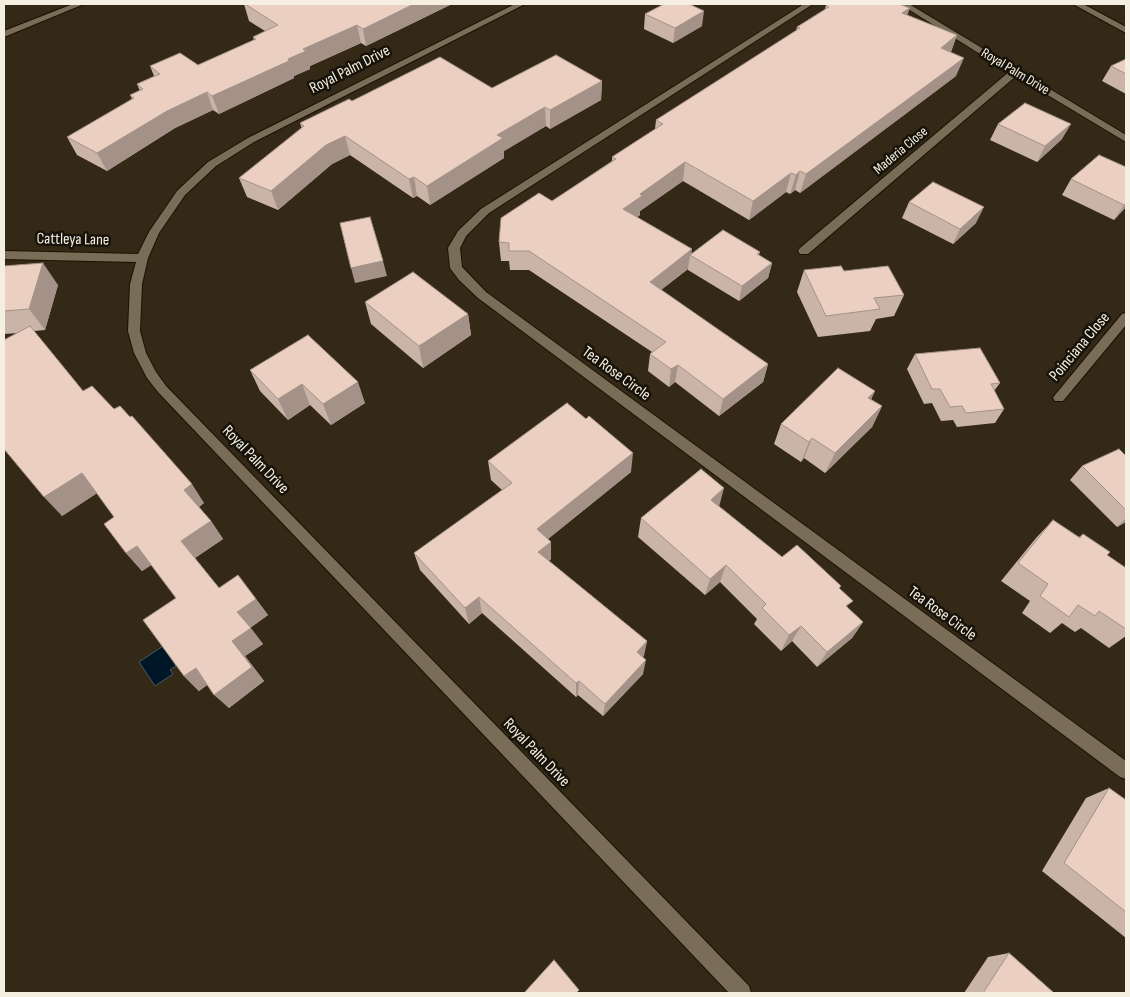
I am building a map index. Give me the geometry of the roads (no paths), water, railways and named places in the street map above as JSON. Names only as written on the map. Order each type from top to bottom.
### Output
[{"type":"street","points":[[4,34],[80,4]]},
{"type":"street","name":"Royal Palm Drive","points":[[521,4],[251,140],[219,159],[195,179],[176,200],[154,232],[142,258],[136,284],[134,331],[140,353],[151,375],[742,993]]},
{"type":"street","name":"Tea Rose Circle","points":[[809,4],[485,211],[462,234],[454,248],[456,268],[463,278],[482,295],[1126,771]]},
{"type":"street","name":"Royal Palm Drive","points":[[904,4],[1126,139]]},
{"type":"street","points":[[1077,4],[1126,30]]},
{"type":"street","name":"Maderia Close","points":[[804,251],[1015,72]]},
{"type":"street","name":"Cattleya Lane","points":[[4,255],[142,258]]},
{"type":"street","name":"Poinciana Close","points":[[1059,398],[1126,317]]},
{"type":"water","points":[[163,646],[176,666],[170,670],[173,674],[155,686],[139,662]]}]
